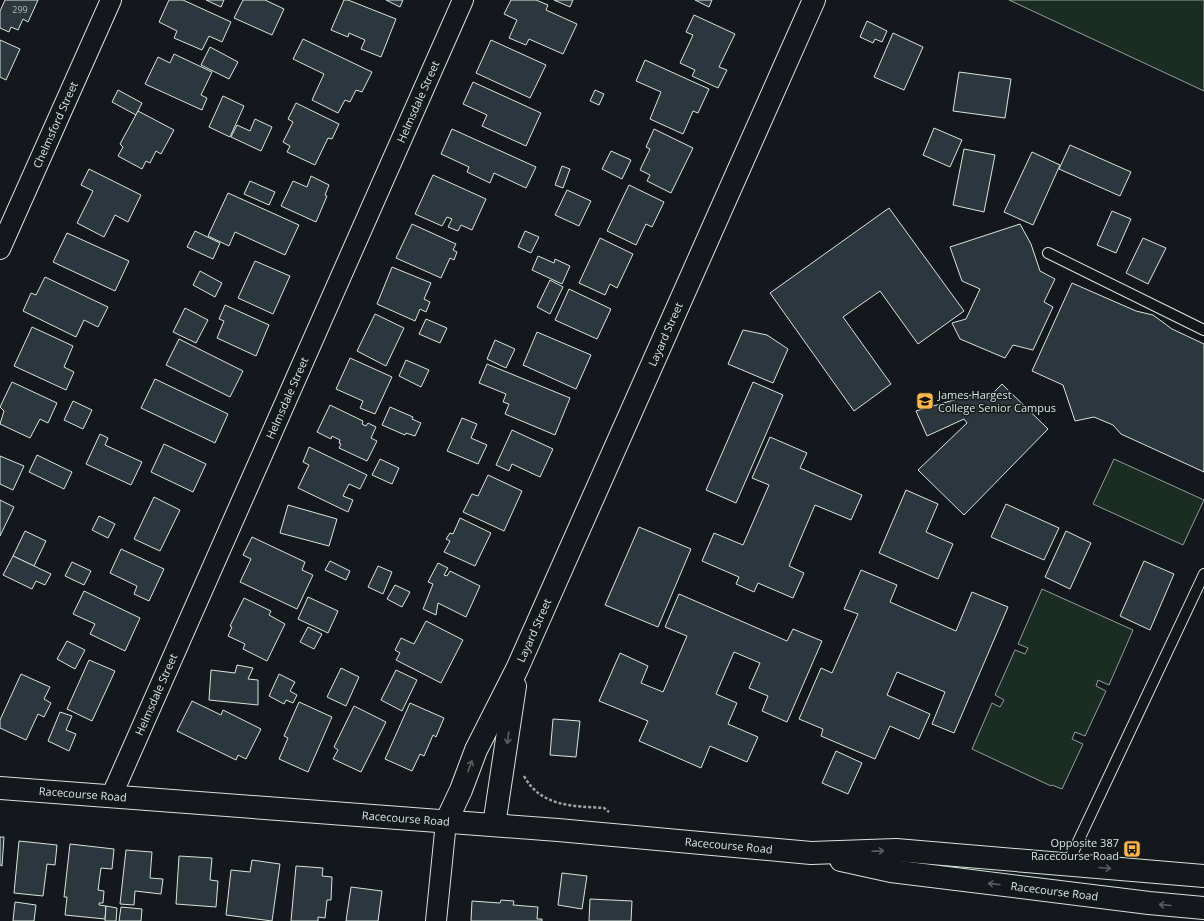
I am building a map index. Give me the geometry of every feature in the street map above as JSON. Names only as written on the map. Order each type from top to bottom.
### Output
[{"type":"street","name":"Chelmsford Street","points":[[0,249],[111,0]]},
{"type":"street","name":"Helmsdale Street","points":[[111,797],[463,0]]},
{"type":"street","name":"Layard Street","points":[[436,921],[446,822],[461,790],[476,750],[517,669],[814,0]]},
{"type":"street","name":"Layard Street","points":[[494,826],[517,669]]},
{"type":"street","name":"Racecourse Road","points":[[0,788],[446,822],[811,853],[896,850],[1204,876]]},
{"type":"street","name":"Racecourse Road","points":[[811,853],[891,872],[1149,903],[1204,908]]},
{"type":"lane","points":[[1048,254],[1204,330]]},
{"type":"lane","points":[[1067,865],[1204,574]]},
{"type":"path","points":[[522,770],[530,785],[543,797],[557,804],[604,808],[614,816]]},
{"type":"green space","points":[[1009,0],[1204,0],[1204,91]]},
{"type":"green space","points":[[1114,459],[1204,500],[1183,545],[1093,504]]},
{"type":"green space","points":[[1042,589],[1133,630],[1109,685],[1098,680],[1096,686],[1106,691],[1085,736],[1075,732],[1072,739],[1083,744],[1062,789],[1052,785],[1051,786],[972,749],[992,703],[1000,707],[1004,700],[995,695],[1015,650],[1025,654],[1028,648],[1018,644]]},
{"type":"building","points":[[5,0],[38,0],[28,22],[23,19],[18,30],[11,27],[9,32],[0,28],[0,11]]},
{"type":"building","points":[[169,0],[183,0],[231,22],[222,42],[209,36],[202,50],[174,38],[177,31],[159,22]]},
{"type":"building","points":[[206,0],[224,0],[221,7]]},
{"type":"building","points":[[243,0],[265,0],[284,9],[272,35],[234,18]]},
{"type":"building","points":[[344,0],[348,0],[396,19],[381,57],[361,49],[365,40],[349,33],[348,37],[331,30]]},
{"type":"building","points":[[386,0],[403,0],[400,7]]},
{"type":"building","points":[[511,0],[536,0],[548,5],[546,10],[577,24],[563,54],[529,39],[526,45],[509,38],[517,20],[504,14]]},
{"type":"building","points":[[554,0],[573,0],[570,7]]},
{"type":"building","points":[[695,0],[712,0],[709,7]]},
{"type":"building","points":[[694,15],[735,34],[719,67],[727,70],[718,88],[692,76],[695,70],[680,63],[693,35],[686,32]]},
{"type":"building","points":[[867,21],[887,31],[882,42],[875,39],[873,43],[860,37]]},
{"type":"building","points":[[893,33],[923,47],[904,90],[874,77]]},
{"type":"building","points":[[303,39],[372,72],[362,92],[356,90],[350,102],[345,100],[338,113],[312,100],[324,74],[293,59]]},
{"type":"building","points":[[0,40],[20,49],[6,80],[0,77]]},
{"type":"building","points":[[491,40],[546,65],[530,98],[476,73]]},
{"type":"building","points":[[210,47],[238,62],[229,79],[201,65]]},
{"type":"building","points":[[174,54],[212,72],[201,95],[207,98],[202,110],[145,84],[158,57],[170,63]]},
{"type":"building","points":[[645,60],[709,89],[698,113],[693,111],[683,134],[650,119],[661,92],[636,81]]},
{"type":"building","points":[[959,72],[1011,79],[1005,118],[953,111]]},
{"type":"building","points":[[473,82],[541,113],[526,146],[482,126],[487,115],[463,104]]},
{"type":"building","points":[[118,90],[142,103],[136,115],[112,102]]},
{"type":"building","points":[[595,90],[604,94],[599,105],[590,101]]},
{"type":"building","points":[[223,96],[244,106],[230,137],[209,127]]},
{"type":"building","points":[[296,103],[339,124],[332,139],[328,138],[315,165],[287,152],[290,146],[283,142],[293,122],[288,119]]},
{"type":"building","points":[[138,111],[174,130],[161,154],[156,151],[150,163],[146,161],[142,169],[118,156],[123,147],[120,144]]},
{"type":"building","points":[[255,119],[272,127],[261,151],[231,137],[237,125],[250,131]]},
{"type":"building","points":[[934,128],[962,140],[950,167],[923,155]]},
{"type":"building","points":[[452,129],[536,167],[526,188],[494,173],[490,183],[467,172],[469,167],[441,154]]},
{"type":"building","points":[[654,129],[693,148],[671,193],[647,181],[650,175],[640,170],[650,149],[646,147]]},
{"type":"building","points":[[1070,145],[1131,172],[1120,196],[1059,169]]},
{"type":"building","points":[[964,149],[995,155],[984,212],[953,205]]},
{"type":"building","points":[[611,151],[631,160],[622,179],[602,169]]},
{"type":"building","points":[[1032,152],[1060,165],[1033,225],[1004,212]]},
{"type":"building","points":[[562,166],[570,169],[563,188],[555,185]]},
{"type":"building","points":[[89,169],[141,195],[128,222],[115,215],[104,237],[77,223],[93,191],[81,185]]},
{"type":"building","points":[[433,175],[486,199],[472,230],[461,225],[458,231],[448,227],[452,219],[447,217],[442,226],[415,214]]},
{"type":"building","points":[[311,176],[329,185],[325,195],[327,196],[316,222],[281,206],[293,181],[307,187]]},
{"type":"building","points":[[250,181],[275,192],[269,205],[244,194]]},
{"type":"building","points":[[629,185],[664,202],[652,227],[646,224],[636,245],[607,231]]},
{"type":"building","points":[[567,190],[591,201],[579,226],[555,215]]},
{"type":"building","points":[[228,193],[299,225],[285,255],[235,232],[229,246],[208,236]]},
{"type":"building","points":[[889,208],[964,311],[918,344],[880,291],[843,317],[891,384],[854,411],[770,293]]},
{"type":"building","points":[[1112,211],[1131,219],[1116,253],[1097,245]]},
{"type":"building","points":[[412,224],[456,244],[453,250],[457,252],[454,260],[450,258],[441,278],[396,258]]},
{"type":"building","points":[[1020,224],[1031,244],[1040,271],[1055,279],[1044,302],[1053,307],[1033,350],[1013,345],[1005,358],[960,339],[952,323],[966,319],[980,289],[962,281],[950,247]]},
{"type":"building","points":[[195,231],[220,243],[213,259],[187,247]]},
{"type":"building","points":[[525,231],[539,237],[531,253],[518,247]]},
{"type":"building","points":[[67,233],[129,261],[115,291],[53,262]]},
{"type":"building","points":[[600,238],[633,254],[617,288],[610,284],[605,295],[579,283]]},
{"type":"building","points":[[1143,238],[1166,248],[1148,284],[1126,273]]},
{"type":"building","points":[[538,256],[554,263],[555,259],[570,266],[562,284],[532,270]]},
{"type":"building","points":[[255,261],[290,276],[273,314],[238,298]]},
{"type":"building","points":[[392,267],[431,283],[424,299],[430,302],[426,312],[420,309],[415,321],[377,304]]},
{"type":"building","points":[[200,271],[222,283],[215,297],[193,285]]},
{"type":"building","points":[[45,277],[108,307],[98,327],[84,320],[76,337],[23,311],[31,293],[36,295]]},
{"type":"building","points":[[550,280],[563,287],[550,314],[537,307]]},
{"type":"building","points":[[1072,283],[1136,311],[1153,315],[1172,329],[1204,344],[1204,472],[1121,434],[1113,425],[1094,417],[1075,421],[1063,385],[1032,371]]},
{"type":"building","points":[[569,289],[611,309],[597,339],[555,320]]},
{"type":"building","points":[[225,305],[269,325],[256,356],[217,338],[224,321],[219,319]]},
{"type":"building","points":[[185,308],[208,320],[196,343],[173,332]]},
{"type":"building","points":[[375,314],[404,328],[386,366],[357,351]]},
{"type":"building","points":[[426,319],[447,328],[440,343],[419,334]]},
{"type":"building","points":[[32,327],[73,346],[64,367],[74,372],[66,390],[14,366]]},
{"type":"building","points":[[743,330],[767,335],[788,349],[773,383],[728,364]]},
{"type":"building","points":[[537,332],[591,355],[576,389],[523,365]]},
{"type":"building","points":[[179,339],[243,371],[230,397],[166,365]]},
{"type":"building","points":[[495,340],[515,349],[506,368],[487,359]]},
{"type":"building","points":[[350,358],[392,377],[375,414],[360,408],[363,401],[336,389]]},
{"type":"building","points":[[406,360],[429,370],[421,387],[399,376]]},
{"type":"building","points":[[487,364],[570,398],[555,435],[505,414],[509,404],[503,402],[506,394],[479,383]]},
{"type":"building","points":[[155,379],[228,414],[215,443],[141,408]]},
{"type":"building","points":[[12,382],[57,403],[48,423],[40,419],[30,438],[0,424],[4,411],[0,407]]},
{"type":"building","points":[[753,382],[783,395],[736,503],[706,490]]},
{"type":"building","points":[[1002,384],[1048,429],[964,515],[918,470],[967,423],[964,419],[927,436],[916,411],[971,395],[986,400]]},
{"type":"building","points":[[73,401],[92,410],[83,429],[64,420]]},
{"type":"building","points":[[330,405],[363,421],[362,424],[366,426],[368,423],[376,427],[371,438],[377,441],[367,461],[339,448],[341,444],[339,443],[340,440],[332,436],[331,439],[317,432]]},
{"type":"building","points":[[390,407],[413,417],[412,419],[421,423],[415,436],[406,433],[405,435],[382,425]]},
{"type":"building","points":[[462,418],[477,424],[471,438],[487,445],[478,464],[447,451]]},
{"type":"building","points":[[512,430],[553,449],[540,477],[512,464],[509,471],[496,465]]},
{"type":"building","points":[[100,434],[108,438],[105,445],[142,462],[131,485],[86,464]]},
{"type":"building","points":[[770,437],[807,453],[800,468],[862,495],[851,520],[815,505],[789,566],[804,573],[793,598],[758,583],[754,592],[736,584],[739,577],[702,561],[714,533],[743,545],[769,485],[752,478]]},
{"type":"building","points":[[164,444],[206,464],[193,492],[151,472]]},
{"type":"building","points":[[309,447],[367,475],[360,489],[349,484],[343,496],[353,500],[348,512],[298,488],[309,465],[303,462]]},
{"type":"building","points":[[37,455],[72,472],[64,489],[29,472]]},
{"type":"building","points":[[0,456],[24,466],[13,490],[0,484]]},
{"type":"building","points":[[380,459],[399,468],[392,484],[372,475]]},
{"type":"building","points":[[488,475],[522,491],[504,531],[463,512],[472,494],[478,496]]},
{"type":"building","points":[[906,490],[938,504],[926,532],[953,544],[938,579],[879,553]]},
{"type":"building","points":[[154,497],[180,510],[160,551],[134,539]]},
{"type":"building","points":[[0,500],[14,507],[0,536]]},
{"type":"building","points":[[1006,504],[1059,528],[1044,560],[991,537]]},
{"type":"building","points":[[288,505],[337,519],[329,546],[280,533]]},
{"type":"building","points":[[99,516],[115,524],[108,538],[92,530]]},
{"type":"building","points":[[460,518],[491,533],[475,566],[444,552],[450,541],[446,539],[450,533],[453,534]]},
{"type":"building","points":[[639,527],[691,549],[658,627],[605,605]]},
{"type":"building","points":[[25,531],[46,541],[34,566],[13,556]]},
{"type":"building","points":[[1066,531],[1091,543],[1070,589],[1045,577]]},
{"type":"building","points":[[252,537],[305,562],[302,570],[313,575],[297,609],[240,582],[251,559],[243,555]]},
{"type":"building","points":[[121,549],[164,569],[149,601],[134,594],[137,586],[110,573]]},
{"type":"building","points":[[13,556],[51,574],[45,585],[36,581],[32,589],[3,575]]},
{"type":"building","points":[[330,561],[350,571],[346,580],[325,570]]},
{"type":"building","points":[[1144,561],[1174,574],[1150,630],[1120,616]]},
{"type":"building","points":[[72,562],[91,571],[84,585],[65,576]]},
{"type":"building","points":[[438,563],[448,568],[444,575],[447,576],[450,571],[480,586],[466,617],[438,603],[436,615],[423,609],[433,584],[428,582]]},
{"type":"building","points":[[378,566],[392,572],[383,594],[368,587]]},
{"type":"building","points":[[861,570],[897,585],[890,602],[956,631],[972,592],[1008,607],[954,733],[932,724],[945,692],[897,672],[887,695],[930,714],[919,739],[890,726],[875,759],[821,736],[823,729],[799,719],[821,668],[832,673],[858,614],[844,609]]},
{"type":"building","points":[[395,585],[410,592],[402,607],[387,599]]},
{"type":"building","points":[[84,591],[140,618],[125,651],[90,634],[95,624],[73,614]]},
{"type":"building","points":[[679,594],[787,641],[793,629],[822,641],[787,722],[762,711],[768,696],[749,688],[760,663],[734,652],[716,694],[737,703],[728,724],[758,737],[747,762],[710,746],[701,768],[639,741],[648,721],[599,701],[620,653],[648,666],[641,683],[663,692],[687,636],[665,627]]},
{"type":"building","points":[[308,597],[338,611],[328,633],[298,619]]},
{"type":"building","points":[[244,598],[271,611],[269,615],[285,624],[267,661],[243,649],[245,644],[228,636],[232,627],[230,626]]},
{"type":"building","points":[[426,621],[463,640],[441,683],[396,660],[400,653],[395,650],[401,638],[414,644]]},
{"type":"building","points":[[308,627],[322,634],[314,649],[300,642]]},
{"type":"building","points":[[67,641],[85,650],[75,669],[57,659]]},
{"type":"building","points":[[89,660],[115,671],[92,721],[67,709]]},
{"type":"building","points":[[237,665],[253,668],[248,679],[258,680],[258,705],[209,700],[211,670],[235,673]]},
{"type":"building","points":[[341,668],[359,677],[346,706],[327,697]]},
{"type":"building","points":[[396,670],[417,680],[402,711],[381,700]]},
{"type":"building","points":[[21,674],[50,687],[44,699],[51,703],[44,717],[38,714],[26,740],[0,728],[0,720]]},
{"type":"building","points":[[279,674],[295,682],[290,691],[297,695],[293,703],[286,700],[284,704],[269,696]]},
{"type":"building","points":[[192,701],[221,715],[223,710],[261,729],[246,759],[238,755],[236,760],[177,731]]},
{"type":"building","points":[[299,702],[332,717],[308,772],[279,759],[288,738],[284,736]]},
{"type":"building","points":[[410,703],[444,718],[436,737],[433,735],[424,756],[420,754],[412,771],[385,759]]},
{"type":"building","points":[[354,706],[386,722],[361,772],[333,759],[338,750],[334,747]]},
{"type":"building","points":[[60,712],[72,716],[66,730],[76,734],[69,751],[48,741]]},
{"type":"building","points":[[553,719],[580,721],[576,757],[550,755]]},
{"type":"building","points":[[836,751],[862,763],[848,794],[822,783]]},
{"type":"building","points":[[0,837],[4,837],[2,866],[0,865]]},
{"type":"building","points":[[19,841],[57,845],[55,865],[47,864],[43,896],[14,893]]},
{"type":"building","points":[[70,844],[114,849],[112,869],[101,868],[98,890],[104,891],[103,903],[99,903],[99,905],[106,906],[105,919],[65,915],[67,897],[64,897]]},
{"type":"building","points":[[126,850],[152,852],[150,878],[163,879],[161,894],[135,891],[134,905],[120,904]]},
{"type":"building","points":[[179,856],[212,858],[210,880],[218,881],[216,907],[176,904]]},
{"type":"building","points":[[252,860],[280,864],[272,921],[226,915],[231,870],[250,872]]},
{"type":"building","points":[[296,866],[323,868],[322,876],[332,877],[331,900],[327,900],[325,918],[318,917],[318,921],[291,921]]},
{"type":"building","points":[[562,873],[587,876],[582,909],[558,905]]},
{"type":"building","points":[[351,887],[382,891],[378,921],[346,921]]},
{"type":"building","points":[[590,899],[632,901],[631,921],[589,921]]},
{"type":"building","points":[[501,900],[514,901],[513,905],[538,907],[537,919],[542,919],[542,921],[471,921],[472,901],[500,903]]},
{"type":"building","points":[[15,902],[36,905],[34,921],[13,921]]},
{"type":"building","points":[[106,906],[117,908],[116,921],[105,921]]},
{"type":"building","points":[[121,907],[142,909],[141,921],[119,921]]},
{"type":"place","name":"James Hargest College Senior Campus","points":[[925,401]]},
{"type":"place","name":"Opposite 387 Racecourse Road","points":[[1132,849]]}]
